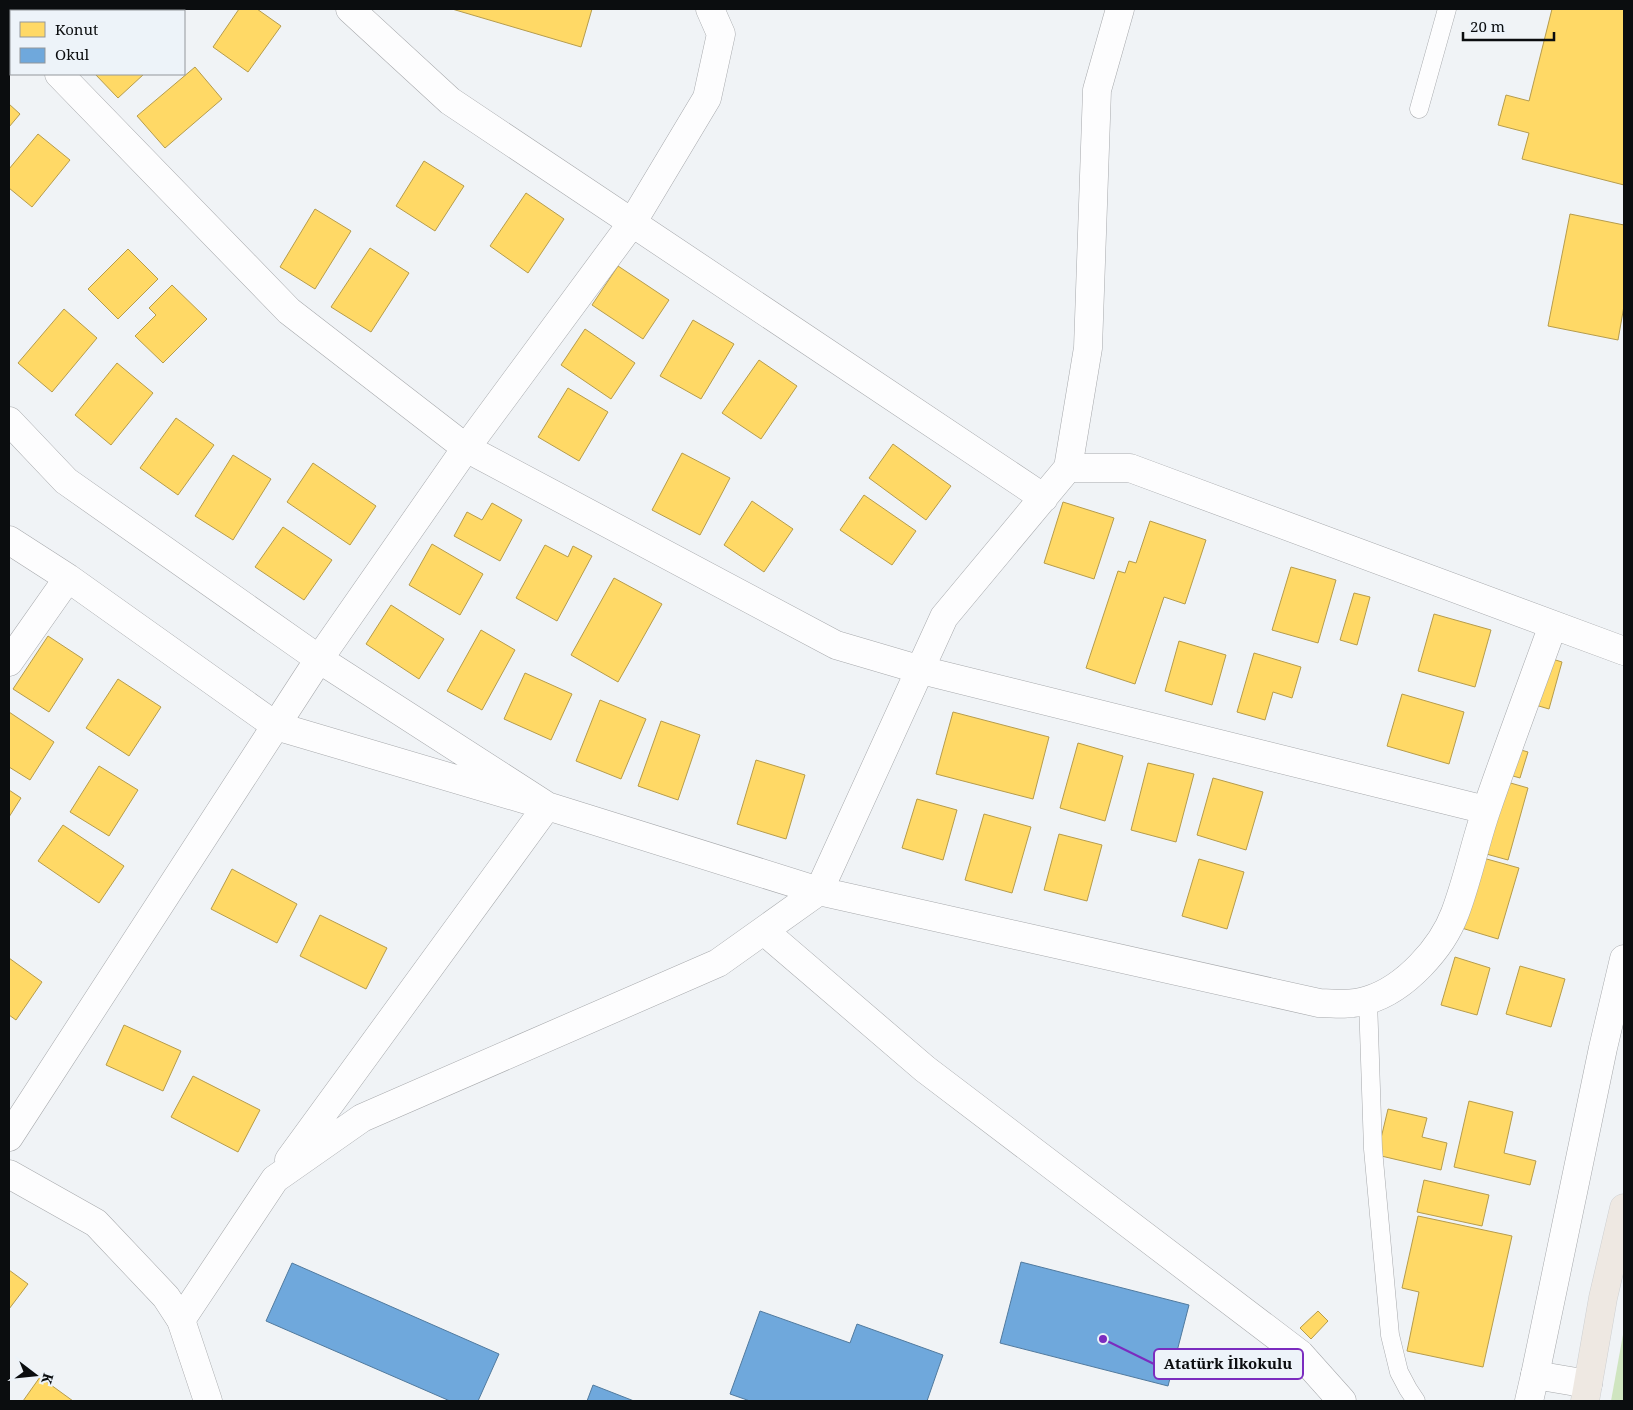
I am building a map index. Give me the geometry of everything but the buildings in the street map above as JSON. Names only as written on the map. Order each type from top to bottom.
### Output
[{"type":"highway","points":[[1586,1393],[1603,1298],[1624,1208]]},
{"type":"street","points":[[350,9],[450,101],[1044,498]]},
{"type":"street","points":[[9,1137],[319,659],[466,448],[632,223],[707,98],[721,34],[710,9]]},
{"type":"street","points":[[276,1179],[362,1118],[718,963],[819,891],[944,617],[1068,468],[1088,348],[1097,90],[1120,9]]},
{"type":"street","points":[[60,75],[289,311],[466,448],[836,645],[921,670],[1486,810]]},
{"type":"street","points":[[9,421],[66,481],[319,659],[547,806]]},
{"type":"street","points":[[1068,468],[1130,468],[1624,651]]},
{"type":"street","points":[[9,540],[68,578],[276,726],[547,806],[819,891],[1320,1003],[1343,1005],[1368,1000],[1390,991],[1411,975],[1444,935],[1454,914],[1486,810],[1553,625]]},
{"type":"street","points":[[9,662],[68,578]]},
{"type":"street","points":[[181,1320],[276,1179],[547,806]]},
{"type":"street","points":[[764,931],[925,1070],[1300,1354],[1342,1401]]},
{"type":"street","points":[[1529,1401],[1614,1050],[1624,959]]},
{"type":"street","points":[[9,1174],[96,1222],[166,1297],[181,1320],[208,1401]]},
{"type":"street","points":[[1535,1375],[1586,1393]]},
{"type":"lane","points":[[1419,109],[1447,9]]},
{"type":"lane","points":[[1368,1000],[1372,1149],[1390,1335],[1399,1372],[1416,1401]]},
{"type":"green space","points":[[1624,1329],[1624,1401],[1611,1401]]},
{"type":"place","name":"Atatürk İlkokulu","points":[[1103,1339]]}]
